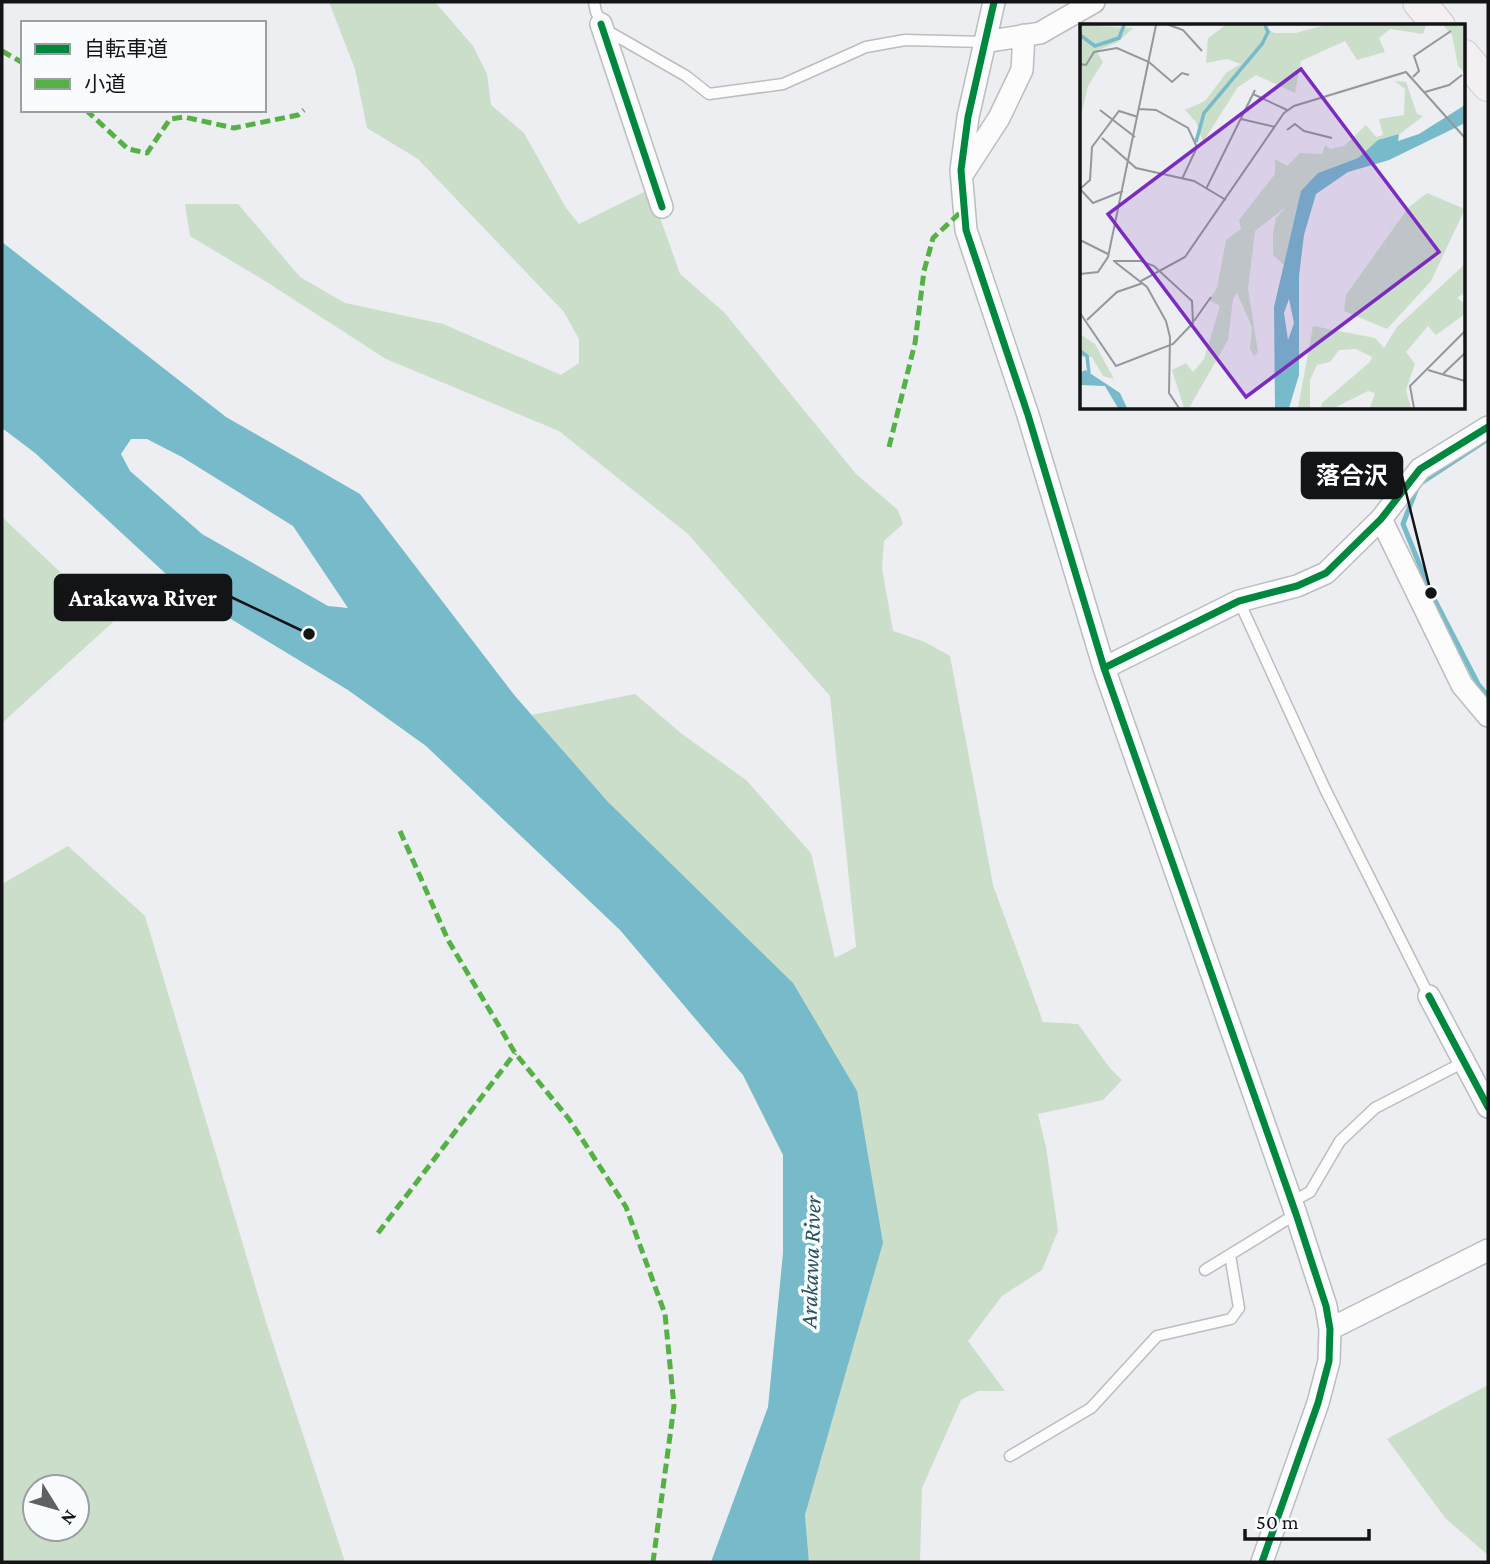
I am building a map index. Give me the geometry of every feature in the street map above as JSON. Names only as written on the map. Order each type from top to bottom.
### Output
[{"type":"main road","points":[[1419,2],[1437,24]]},
{"type":"main road","points":[[1466,58],[1488,85]]},
{"type":"street","points":[[994,2],[968,117],[961,176],[966,230],[1028,415],[1104,667],[1294,1208],[1326,1306],[1330,1329],[1329,1361],[1318,1403],[1262,1562]]},
{"type":"street","points":[[984,42],[1040,33],[1094,2]]},
{"type":"street","points":[[601,24],[662,207]]},
{"type":"street","points":[[961,176],[999,118],[1022,70],[1024,35]]},
{"type":"street","points":[[1104,667],[1239,601],[1297,586],[1326,573],[1381,519],[1420,469],[1488,427]]},
{"type":"street","points":[[1381,519],[1462,685],[1488,716]]},
{"type":"street","points":[[1429,996],[1488,1107]]},
{"type":"street","points":[[1330,1329],[1488,1250]]},
{"type":"lane","points":[[594,2],[601,24],[615,36],[686,76],[709,93],[783,84],[866,47],[905,40],[984,42]]},
{"type":"lane","points":[[1239,601],[1325,789],[1429,996]]},
{"type":"lane","points":[[1205,1270],[1294,1208],[1310,1192],[1340,1141],[1375,1108],[1464,1062]]},
{"type":"lane","points":[[1010,1456],[1091,1408],[1157,1336],[1231,1319],[1239,1308],[1230,1255]]},
{"type":"green space","points":[[329,2],[435,2],[473,46],[487,74],[491,105],[524,133],[566,208],[579,224],[650,189],[680,274],[724,312],[856,474],[898,510],[903,524],[884,541],[882,568],[893,631],[925,642],[950,656],[993,885],[1043,1022],[1078,1024],[1109,1067],[1122,1080],[1103,1100],[1038,1114],[1046,1147],[1058,1231],[1042,1270],[1002,1296],[968,1341],[1005,1391],[978,1391],[961,1400],[922,1488],[920,1562],[809,1562],[805,1515],[883,1243],[609,803],[532,715],[635,694],[682,734],[746,780],[811,853],[835,958],[856,947],[830,696],[688,534],[559,431],[386,359],[190,236],[185,204],[238,204],[300,277],[345,303],[443,324],[561,375],[579,363],[579,339],[564,312],[418,159],[367,128],[355,69]]},
{"type":"green space","points":[[2,517],[113,622],[2,723]]},
{"type":"green space","points":[[68,846],[145,916],[266,1322],[345,1562],[2,1562],[2,884]]},
{"type":"green space","points":[[1488,1385],[1488,1555],[1446,1519],[1387,1439]]},
{"type":"water","points":[[2,242],[226,417],[360,494],[515,696],[609,803],[793,983],[857,1091],[883,1243],[805,1515],[809,1562],[711,1562],[768,1407],[783,1253],[783,1155],[743,1075],[620,930],[426,746],[348,690],[208,605],[165,573],[35,453],[2,428]],"holes":[[[131,439],[147,439],[182,457],[293,526],[348,608],[328,606],[202,534],[130,471],[121,454]]]},
{"type":"waterway","points":[[1488,439],[1418,485],[1403,524],[1431,593],[1478,684],[1488,696]]},
{"type":"marked path","points":[[2,51],[21,62]]},
{"type":"marked path","points":[[88,112],[128,149],[147,153],[170,119],[184,117],[234,128],[298,115],[304,110]]},
{"type":"marked path","points":[[889,447],[915,343],[924,271],[933,238],[964,209]]},
{"type":"marked path","points":[[400,831],[448,940],[515,1053],[569,1119],[626,1207],[665,1314],[674,1406],[653,1562]]},
{"type":"marked path","points":[[378,1233],[515,1053]]},
{"type":"cycle path","points":[[994,2],[968,117],[961,170],[966,230],[1028,415],[1104,668],[1296,1214],[1326,1306],[1330,1329],[1329,1361],[1318,1403],[1262,1562]]},
{"type":"cycle path","points":[[601,24],[662,207]]},
{"type":"cycle path","points":[[1104,668],[1239,601],[1297,586],[1326,573],[1381,519],[1420,469],[1488,427]]},
{"type":"cycle path","points":[[1429,996],[1488,1107]]},
{"type":"place","name":"落合沢","points":[[1431,593]]},
{"type":"place","name":"Arakawa River","points":[[309,634]]}]
